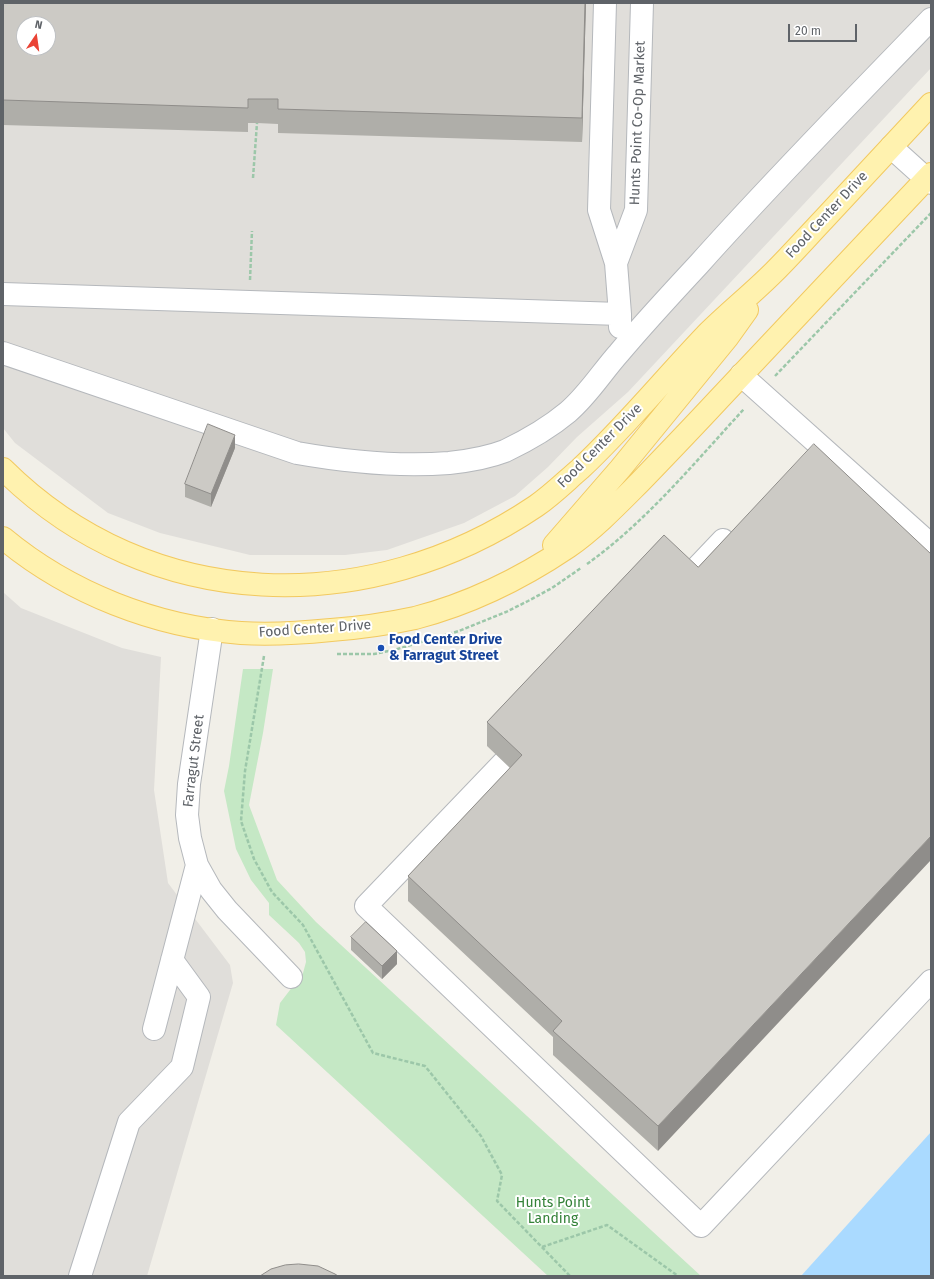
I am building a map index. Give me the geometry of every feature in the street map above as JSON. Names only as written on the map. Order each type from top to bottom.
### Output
[{"type":"main road","name":"Food Center Drive","points":[[3,469],[41,502],[72,524],[138,558],[175,571],[221,580],[252,584],[290,586],[327,583],[368,577],[439,557],[474,542],[506,525],[539,504],[597,454],[708,333],[774,272],[931,104]]},
{"type":"main road","name":"Food Center Drive","points":[[3,538],[44,567],[82,589],[121,606],[161,620],[239,633],[307,633],[378,625],[416,617],[457,604],[489,591],[533,568],[569,546],[602,520],[930,178]]},
{"type":"main road","points":[[533,568],[589,506],[727,338],[774,272]]},
{"type":"street","name":"Hunts Point Co-Op Market","points":[[605,3],[600,210],[616,262],[620,314],[619,353]]},
{"type":"street","name":"Hunts Point Co-Op Market","points":[[616,262],[636,210],[642,3]]},
{"type":"street","points":[[3,353],[297,453],[367,463],[418,465],[474,460],[500,452],[546,428],[568,412],[619,353],[763,194],[931,19]]},
{"type":"street","points":[[891,147],[930,178]]},
{"type":"street","points":[[3,294],[620,314]]},
{"type":"street","points":[[741,375],[759,392],[811,448],[931,545]]},
{"type":"street","points":[[685,580],[735,528]]},
{"type":"street","name":"Farragut Street","points":[[212,629],[189,784],[187,815],[190,838],[197,865],[211,890],[227,910],[291,977]]},
{"type":"street","points":[[504,762],[366,906],[700,1226],[931,981]]},
{"type":"street","points":[[154,1029],[197,865]]},
{"type":"street","points":[[80,1276],[129,1122],[182,1067],[199,997],[172,960]]},
{"type":"path","points":[[253,178],[257,123]]},
{"type":"path","points":[[730,424],[931,213]]},
{"type":"path","points":[[250,302],[252,231]]},
{"type":"path","points":[[271,634],[264,656],[245,771],[241,821],[254,859],[272,892],[303,925],[373,1053],[425,1066],[481,1136],[499,1169],[502,1175],[497,1201],[570,1276]]},
{"type":"path","points":[[542,1248],[608,1225],[678,1276]]},
{"type":"shaded area","points":[[3,3],[931,3],[931,68],[628,392],[577,437],[548,467],[515,496],[464,523],[387,550],[345,555],[250,555],[160,533],[108,513],[15,443],[3,428]]},
{"type":"shaded area","points":[[3,592],[21,608],[122,648],[161,657],[154,790],[168,883],[230,965],[233,983],[147,1276],[3,1276]]},
{"type":"green space","name":"Hunts Point Landing","points":[[243,669],[273,669],[263,733],[249,805],[277,880],[316,922],[701,1276],[548,1276],[276,1025],[280,1003],[303,973],[306,962],[305,952],[299,943],[269,915],[269,903],[251,880],[236,849],[224,791]]},
{"type":"water","points":[[931,1132],[931,1276],[801,1276]]},
{"type":"building","points":[[3,3],[585,3],[582,118],[278,109],[278,99],[248,99],[248,108],[3,100]]},
{"type":"building","points":[[208,424],[235,435],[211,494],[185,484]]},
{"type":"building","points":[[814,444],[931,554],[931,836],[658,1126],[553,1031],[562,1021],[408,876],[522,755],[487,722],[664,535],[698,567]]},
{"type":"building","points":[[366,922],[397,951],[382,966],[351,937]]},
{"type":"building","points":[[299,1264],[318,1266],[338,1276],[260,1276],[271,1269],[285,1265]]},
{"type":"place","name":"Food Center Drive & Farragut Street","points":[[381,648]]}]
